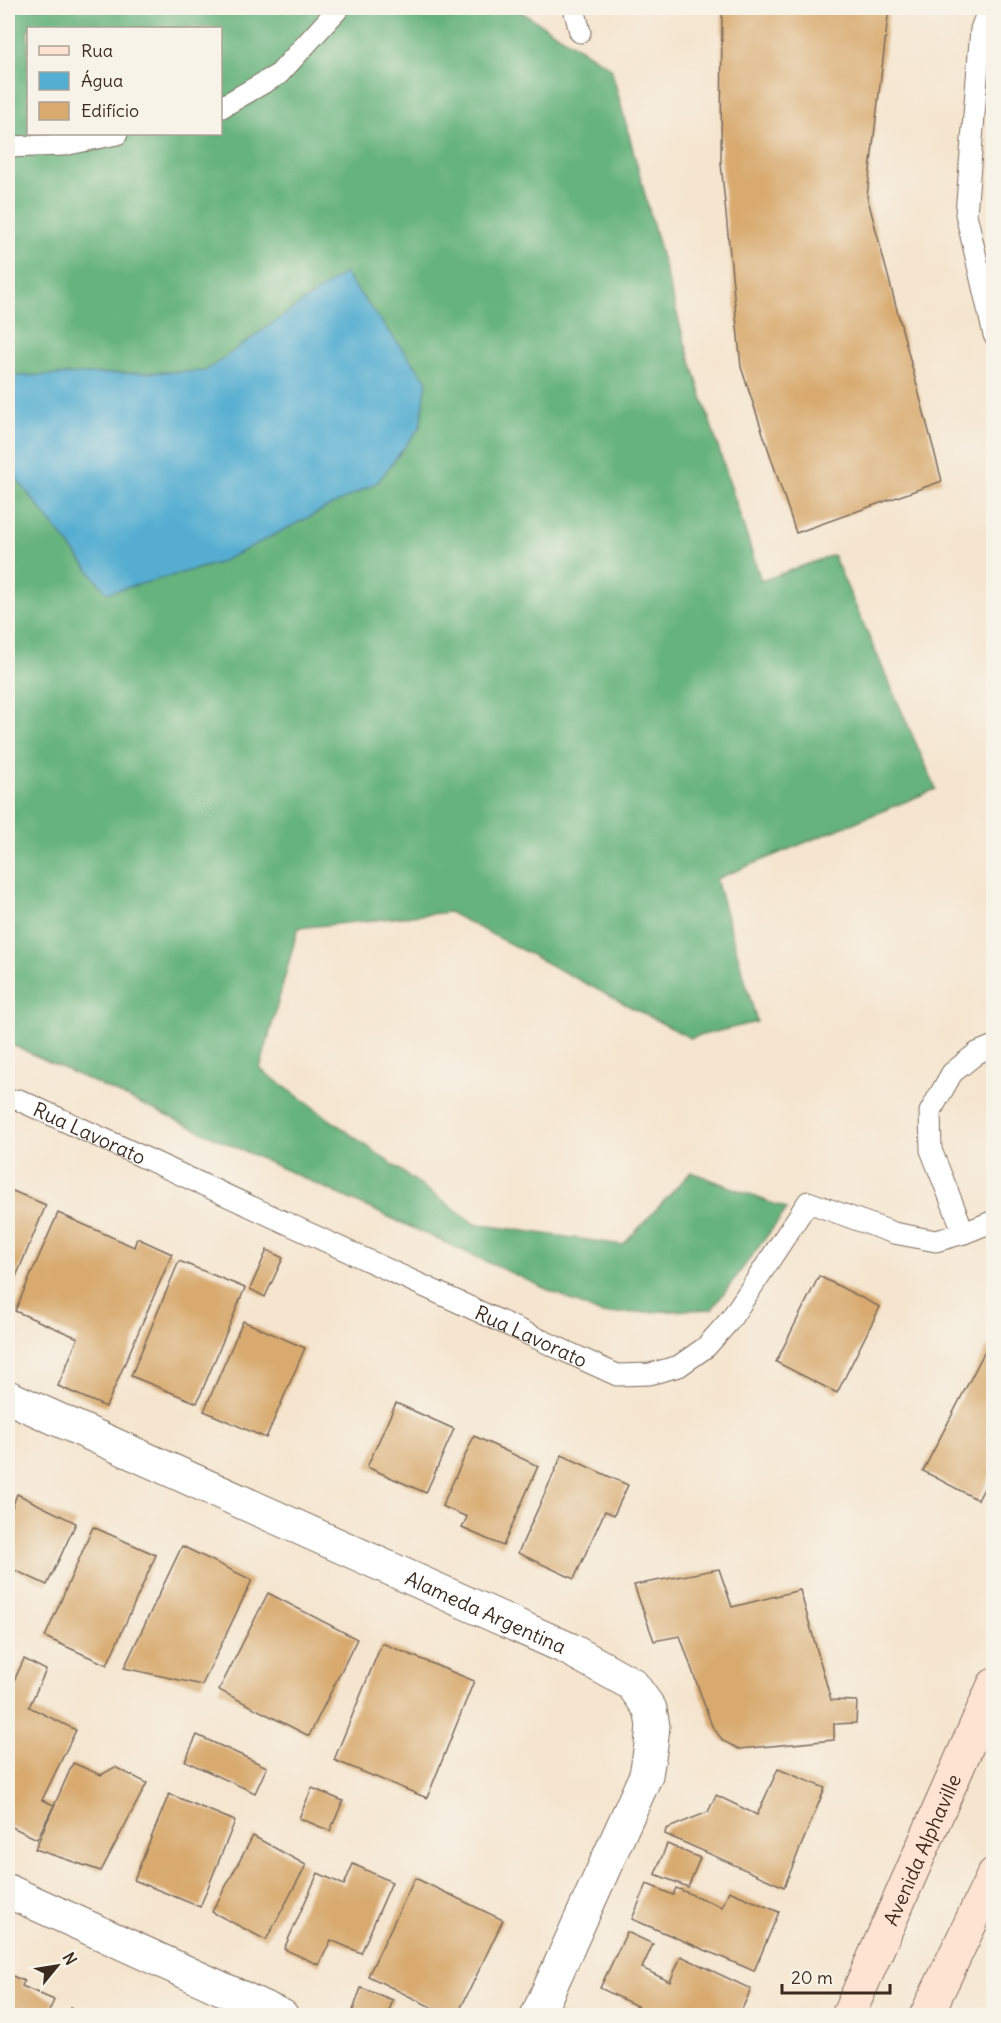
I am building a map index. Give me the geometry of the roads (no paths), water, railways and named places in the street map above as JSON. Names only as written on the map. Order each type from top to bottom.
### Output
[{"type":"main road","name":"Avenida Alphaville","points":[[848,2016],[993,1684]]},
{"type":"main road","points":[[926,2016],[993,1874]]},
{"type":"street","name":"Alameda Argentina","points":[[8,1397],[569,1649],[632,1684],[650,1709],[653,1726],[646,1775],[537,2016]]},
{"type":"street","points":[[8,1891],[282,2016]]},
{"type":"lane","points":[[222,107],[279,74],[339,8]]},
{"type":"lane","points":[[574,8],[580,32]]},
{"type":"lane","points":[[989,8],[981,29],[966,214],[993,335]]},
{"type":"lane","points":[[8,147],[64,145],[112,135]]},
{"type":"lane","points":[[964,1233],[932,1150],[930,1112],[952,1073],[977,1053],[993,1046]]},
{"type":"lane","name":"Rua Lavorato","points":[[19,1100],[617,1375],[650,1374],[679,1366],[706,1347],[730,1320],[808,1202],[894,1233],[936,1241],[993,1221]]},
{"type":"water","points":[[344,273],[427,381],[420,427],[378,482],[219,563],[107,593],[8,468],[8,382],[10,376],[205,371]]}]
